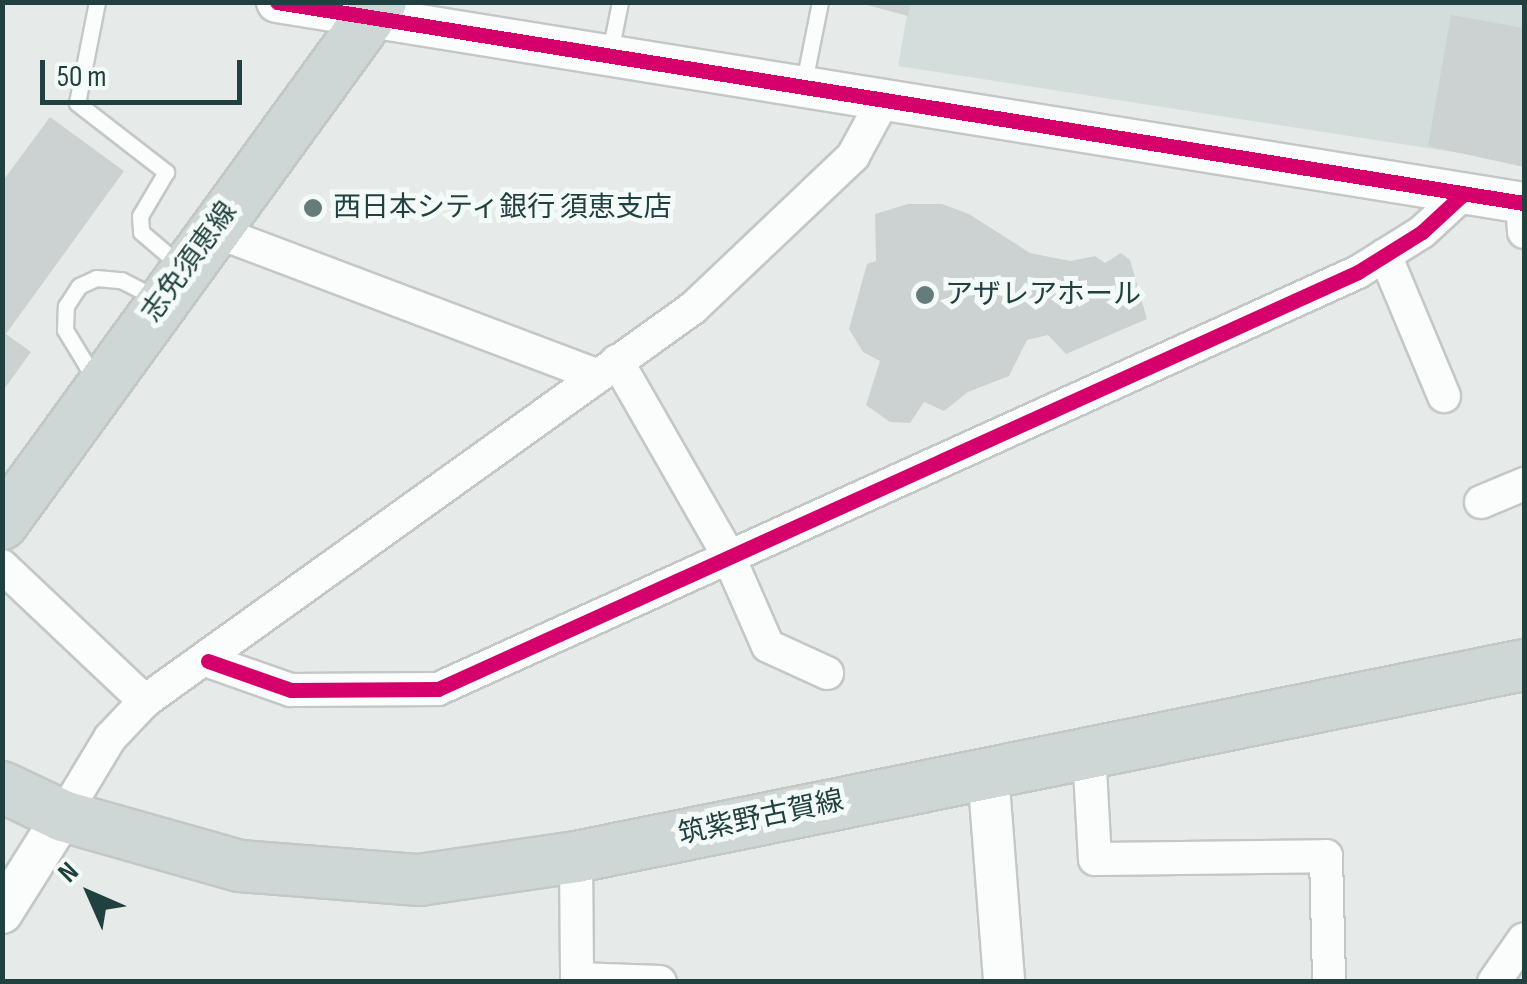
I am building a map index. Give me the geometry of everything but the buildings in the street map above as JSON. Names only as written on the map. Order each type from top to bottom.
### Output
[{"type":"main road","name":"志免須恵線","points":[[2,524],[375,10]]},
{"type":"main road","name":"筑紫野古賀線","points":[[2,787],[64,816],[240,866],[319,876],[419,880],[576,857],[1524,665]]},
{"type":"street","points":[[277,2],[375,10],[610,56],[1463,194],[1524,213]]},
{"type":"street","points":[[2,913],[110,738],[146,701],[208,661],[693,308],[853,156],[883,102]]},
{"type":"street","points":[[208,661],[291,690],[438,688],[1385,255],[1463,194]]},
{"type":"street","points":[[1385,255],[1444,396]]},
{"type":"street","points":[[186,266],[606,368],[728,555],[768,646],[828,673]]},
{"type":"street","points":[[1480,502],[1524,484]]},
{"type":"street","points":[[2,566],[146,701]]},
{"type":"street","points":[[1088,752],[1095,859],[1326,856],[1329,982]]},
{"type":"street","points":[[988,772],[1004,982]]},
{"type":"street","points":[[576,857],[577,979],[660,982]]},
{"type":"street","points":[[1494,982],[1524,939]]},
{"type":"lane","points":[[97,2],[77,103],[166,172],[140,216],[142,232],[186,266]]},
{"type":"lane","points":[[610,56],[620,2]]},
{"type":"lane","points":[[803,88],[820,2]]},
{"type":"lane","points":[[105,379],[86,366],[65,330],[66,306],[79,286],[96,278],[121,280],[186,266]]},
{"type":"shaded area","points":[[909,3],[1524,3],[1524,163],[898,66]]},
{"type":"cycle path","points":[[277,2],[1524,203]]},
{"type":"cycle path","points":[[208,661],[291,690],[438,689],[1358,272],[1422,232],[1463,194]]},
{"type":"place","name":"西日本シティ銀行 須恵支店","points":[[313,208]]},
{"type":"place","name":"アザレアホール","points":[[925,295]]}]
